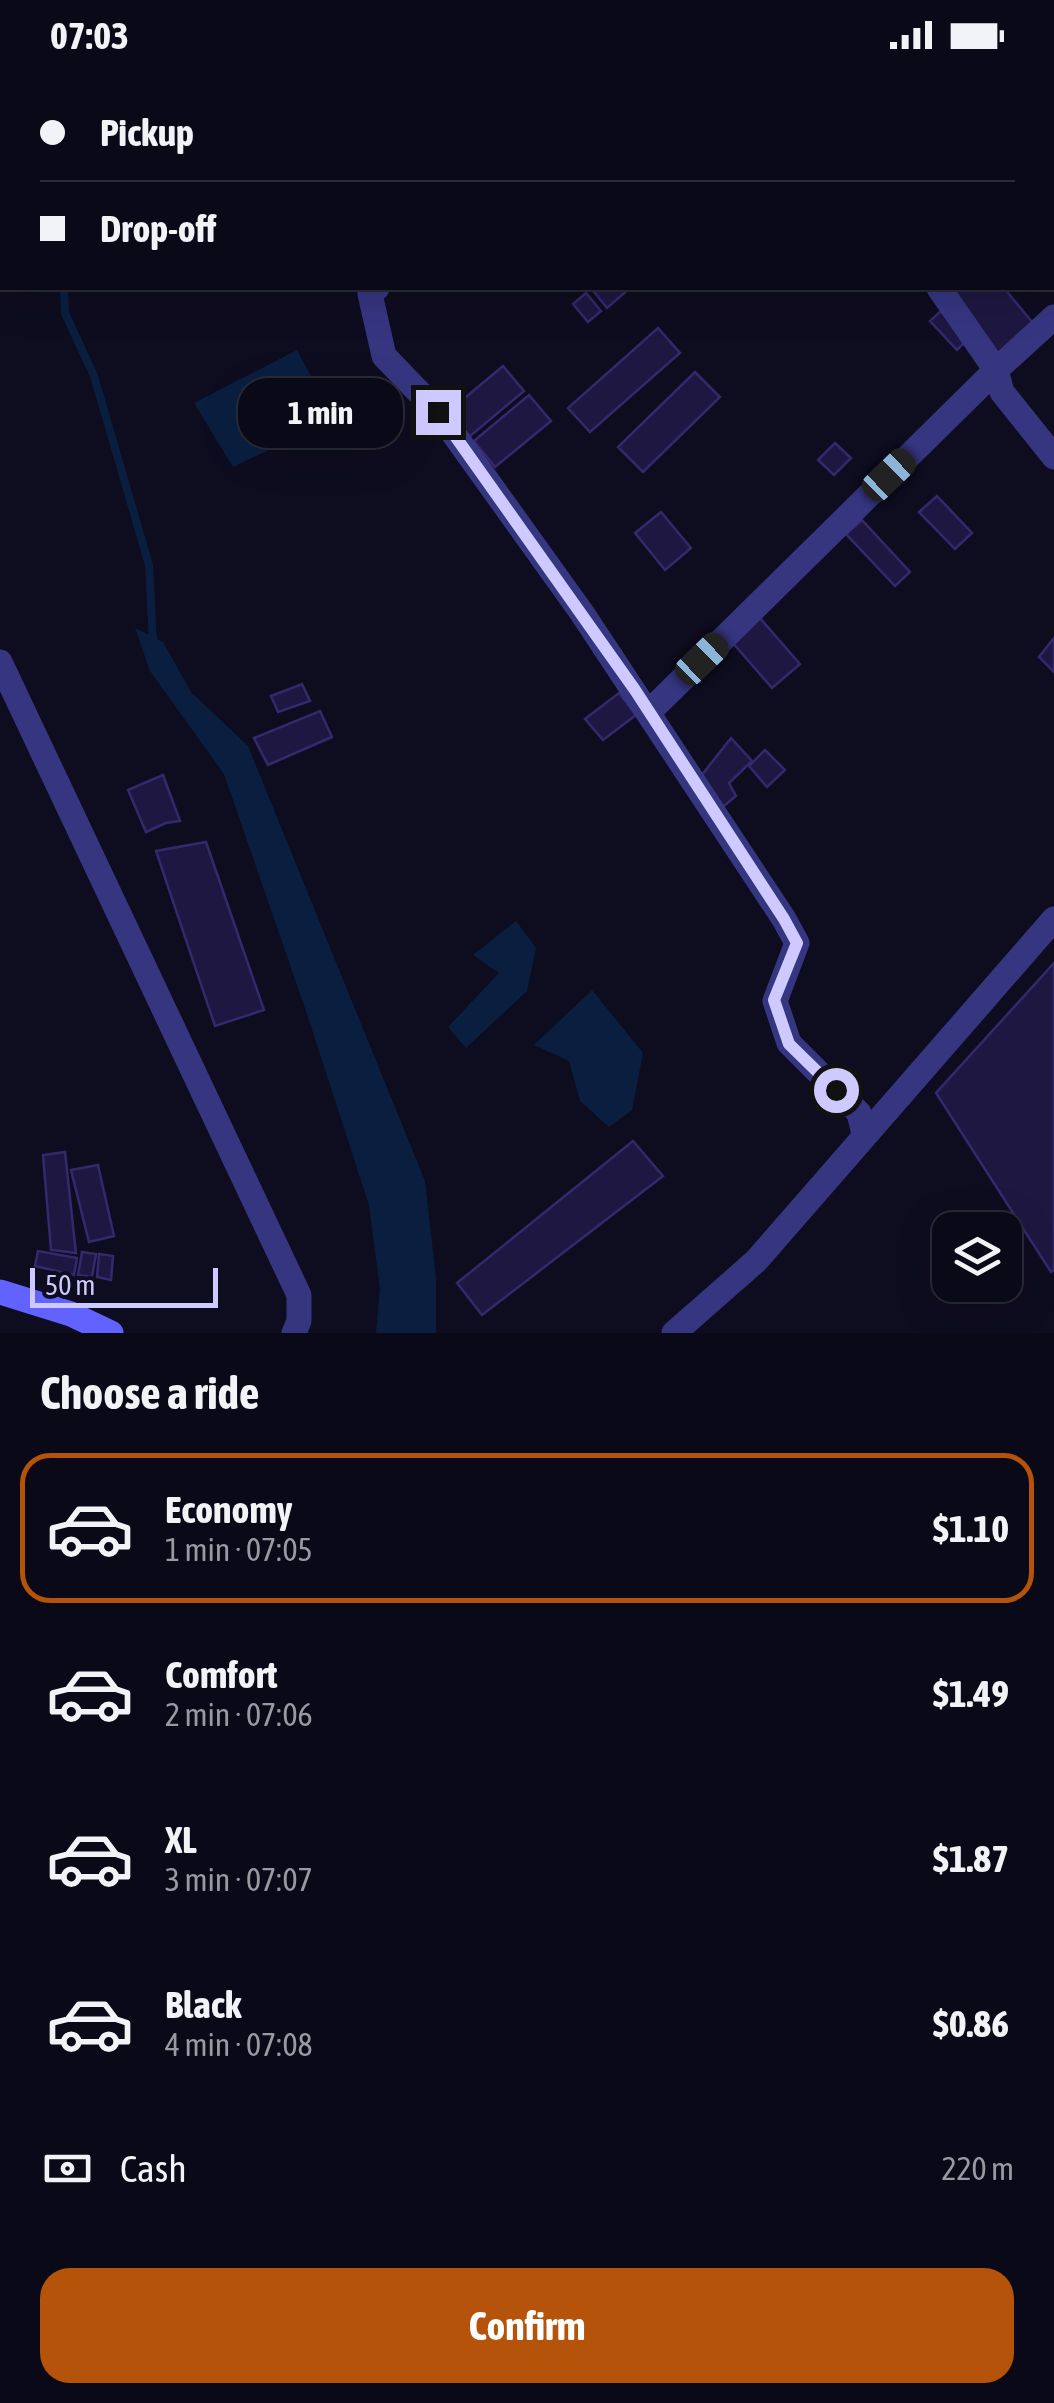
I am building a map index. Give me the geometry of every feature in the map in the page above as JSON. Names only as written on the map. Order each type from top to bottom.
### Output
[{"type":"main road","points":[[0,1292],[71,1314],[110,1333]]},
{"type":"street","points":[[375,290],[370,294],[384,356],[438,412],[649,712],[797,943],[774,1000],[789,1044],[859,1114],[864,1134]]},
{"type":"street","points":[[940,290],[996,370],[1002,392],[1054,457]]},
{"type":"street","points":[[649,712],[1054,317]]},
{"type":"street","points":[[0,662],[298,1295],[300,1321],[294,1333]]},
{"type":"street","points":[[674,1333],[756,1261],[1054,919]]},
{"type":"water","points":[[297,350],[334,419],[233,467],[194,403]]},
{"type":"water","points":[[135,628],[163,642],[191,692],[248,746],[425,1181],[436,1278],[436,1333],[376,1333],[380,1289],[369,1205],[307,1014],[224,774],[150,671]]},
{"type":"water","points":[[516,921],[536,948],[527,991],[466,1048],[448,1027],[499,973],[473,955]]},
{"type":"water","points":[[592,990],[643,1053],[632,1110],[609,1127],[580,1101],[569,1061],[534,1045]]},
{"type":"building","points":[[593,290],[628,290],[607,308]]},
{"type":"building","points":[[942,290],[1006,290],[1037,328],[998,360]]},
{"type":"building","points":[[586,293],[601,311],[588,322],[573,304]]},
{"type":"building","points":[[943,309],[970,337],[957,350],[930,321]]},
{"type":"building","points":[[658,328],[680,353],[590,432],[568,408]]},
{"type":"building","points":[[503,366],[524,391],[469,437],[448,412]]},
{"type":"building","points":[[695,372],[720,397],[643,472],[618,447]]},
{"type":"building","points":[[529,395],[551,421],[495,467],[474,441]]},
{"type":"building","points":[[835,443],[851,458],[834,475],[818,460]]},
{"type":"building","points":[[937,496],[972,533],[955,549],[919,512]]},
{"type":"building","points":[[661,512],[691,548],[665,570],[635,533]]},
{"type":"building","points":[[862,520],[910,572],[895,586],[846,534]]},
{"type":"building","points":[[760,618],[800,664],[772,688],[732,642]]},
{"type":"building","points":[[1054,638],[1054,672],[1039,657]]},
{"type":"building","points":[[302,684],[310,701],[278,712],[271,696]]},
{"type":"building","points":[[619,693],[636,715],[603,740],[585,719]]},
{"type":"building","points":[[320,711],[332,737],[268,765],[254,738]]},
{"type":"building","points":[[731,738],[752,761],[729,783],[736,796],[719,810],[701,776]]},
{"type":"building","points":[[765,750],[785,770],[767,787],[749,766]]},
{"type":"building","points":[[163,775],[180,821],[146,832],[128,790]]},
{"type":"building","points":[[206,842],[264,1010],[215,1026],[156,851]]},
{"type":"building","points":[[1054,963],[1051,1272],[1022,1227],[1022,1212],[1012,1212],[936,1093]]},
{"type":"building","points":[[633,1141],[663,1176],[482,1315],[457,1283]]},
{"type":"building","points":[[65,1152],[76,1253],[51,1250],[43,1155]]},
{"type":"building","points":[[98,1165],[114,1236],[89,1242],[71,1170]]},
{"type":"building","points":[[38,1251],[77,1258],[74,1275],[35,1266]]},
{"type":"building","points":[[82,1252],[96,1254],[92,1277],[78,1275]]},
{"type":"building","points":[[99,1254],[113,1256],[111,1280],[97,1277]]},
{"type":"waterway","points":[[64,290],[65,313],[94,376],[149,565],[153,643]]},
{"type":"route","points":[[438,412],[635,690],[784,919],[797,943],[774,1000],[789,1044],[836,1090]]}]
